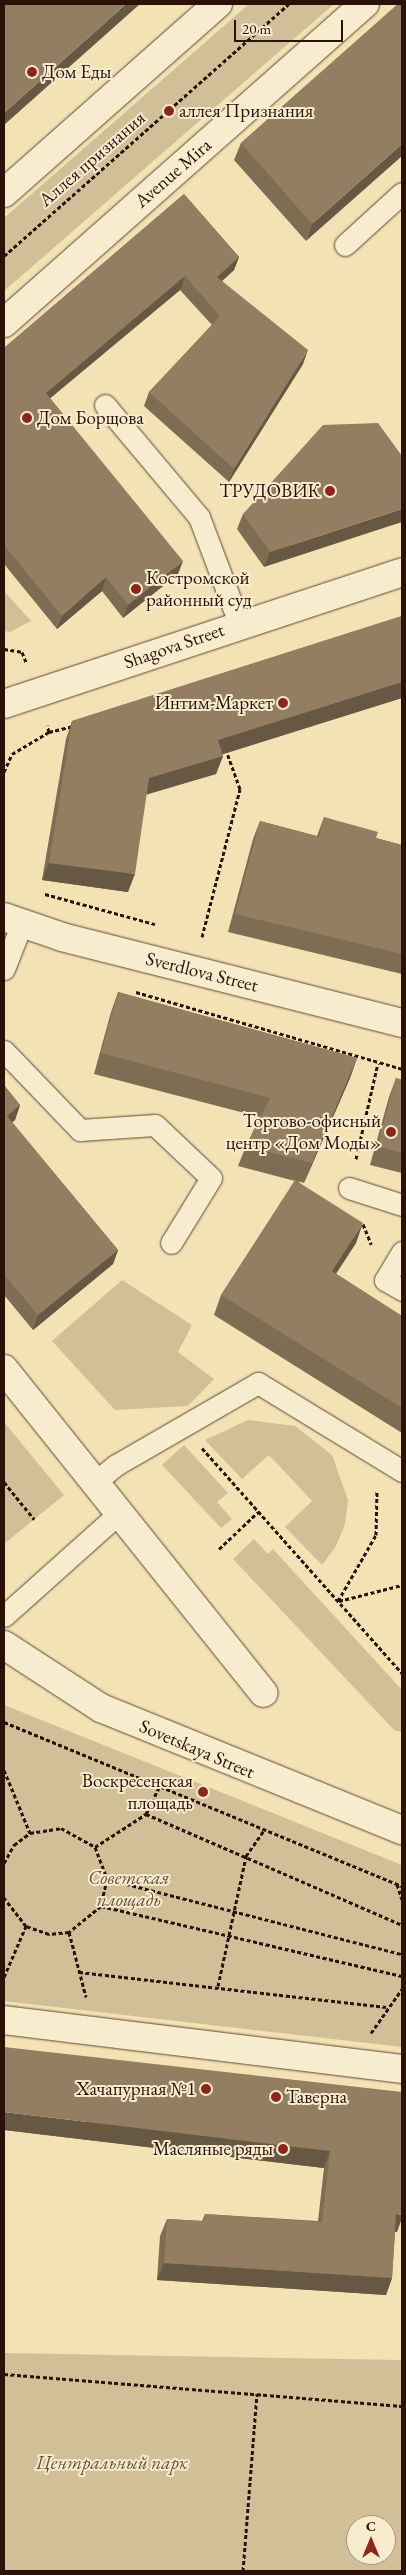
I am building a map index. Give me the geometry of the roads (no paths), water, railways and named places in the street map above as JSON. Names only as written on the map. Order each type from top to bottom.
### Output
[{"type":"street","points":[[4,193],[218,4]]},
{"type":"street","name":"Avenue Mira","points":[[4,323],[366,4]]},
{"type":"street","name":"Shagova Street","points":[[4,704],[239,624],[402,572]]},
{"type":"street","name":"Sverdlova Street","points":[[13,920],[62,937],[402,1023]]},
{"type":"street","points":[[4,1369],[95,1482],[118,1514],[264,1693]]},
{"type":"street","name":"Sovetskaya Street","points":[[4,1645],[101,1708],[402,1830]]},
{"type":"street","points":[[4,2020],[402,2069]]},
{"type":"lane","points":[[345,244],[402,193]]},
{"type":"lane","points":[[105,405],[199,517],[239,624]]},
{"type":"lane","points":[[4,969],[13,920]]},
{"type":"lane","points":[[4,1051],[80,1130],[155,1125],[211,1178],[171,1243]]},
{"type":"lane","points":[[349,1188],[402,1205]]},
{"type":"lane","points":[[402,1252],[385,1280],[402,1290]]},
{"type":"lane","points":[[95,1482],[116,1465],[258,1383],[402,1471]]},
{"type":"lane","points":[[4,1616],[118,1514]]},
{"type":"place","name":"Дом Еды","points":[[32,72]]},
{"type":"place","name":"аллея Признания","points":[[169,111]]},
{"type":"place","name":"Дом Борщова","points":[[27,418]]},
{"type":"place","name":"ТРУДОВИК","points":[[330,491]]},
{"type":"place","name":"Костромской районный суд","points":[[136,589]]},
{"type":"place","name":"Интим-Маркет","points":[[283,703]]},
{"type":"place","name":"Торгово-офисный центр «Дом Моды»","points":[[391,1132]]},
{"type":"place","name":"Воскресенская площадь","points":[[203,1792]]},
{"type":"place","name":"Хачапурная №1","points":[[206,2089]]},
{"type":"place","name":"Таверна","points":[[276,2097]]},
{"type":"place","name":"Масляные ряды","points":[[283,2149]]},
{"type":"park label","name":"Советская площадь","points":[[129,1889]]},
{"type":"park label","name":"Центральный парк","points":[[112,2463]]}]
